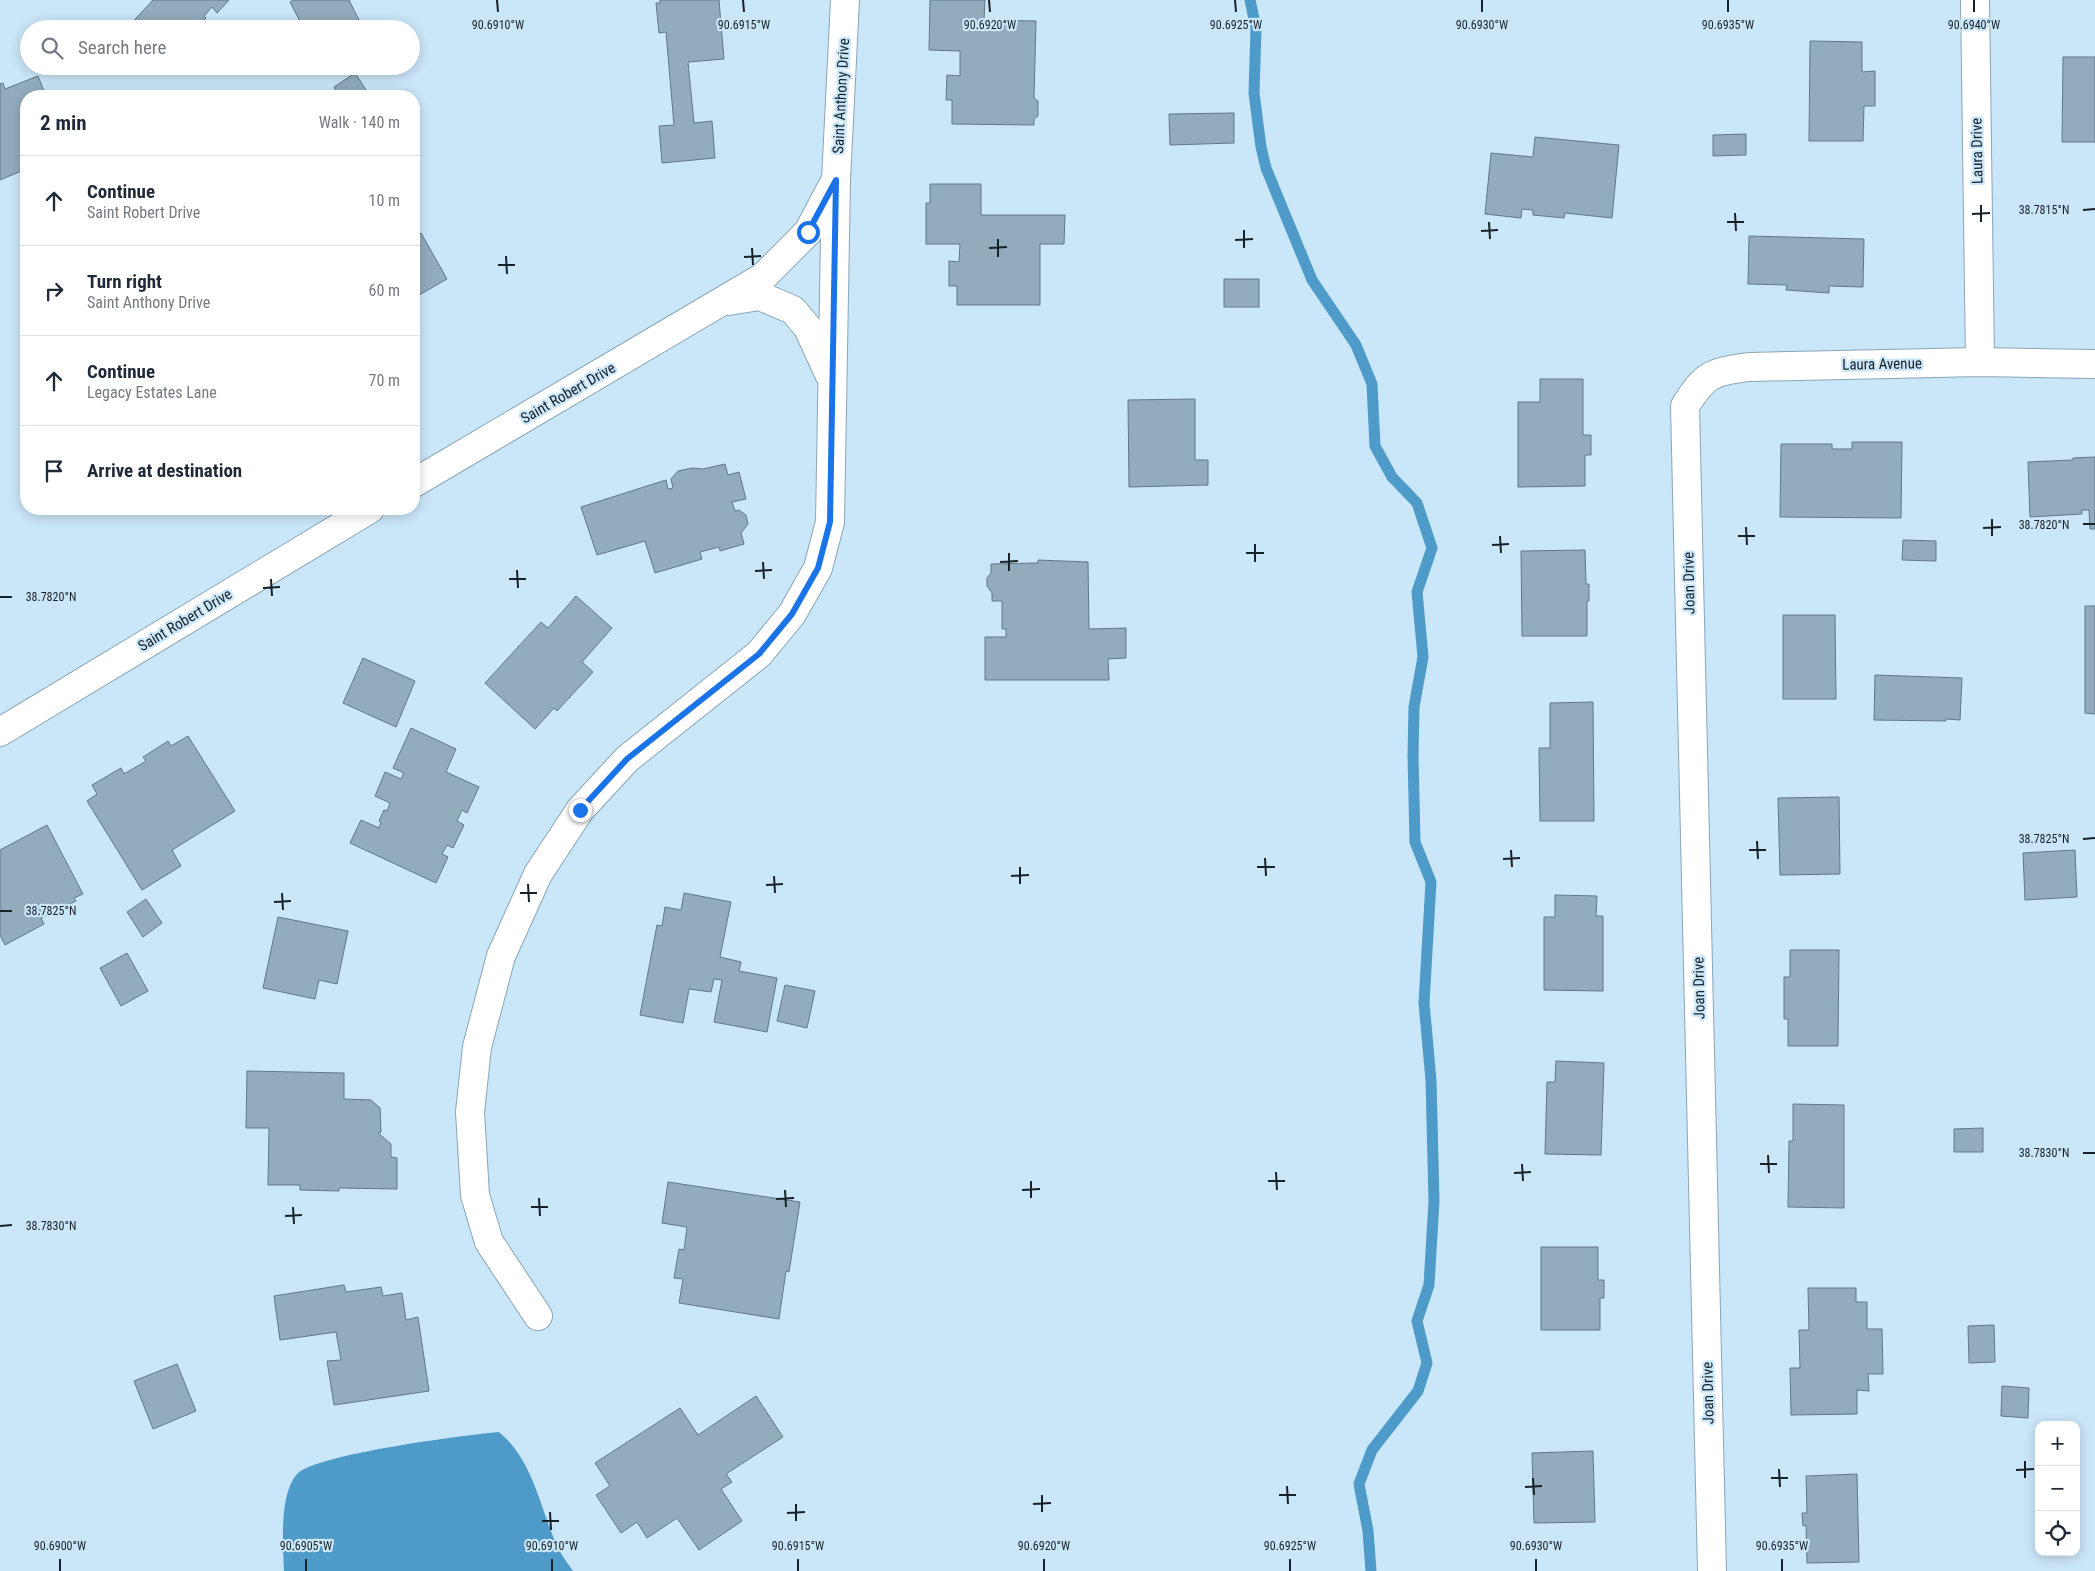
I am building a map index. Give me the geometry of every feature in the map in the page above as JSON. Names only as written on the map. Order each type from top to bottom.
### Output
[{"type":"street","name":"Saint Anthony Drive","points":[[538,1316],[490,1242],[475,1195],[470,1112],[477,1047],[501,956],[538,874],[580,810],[627,759],[759,654],[792,614],[818,568],[830,522],[836,180],[846,0]]},
{"type":"street","name":"Laura Drive","points":[[1975,0],[1980,362]]},
{"type":"street","name":"Saint Robert Drive","points":[[420,479],[763,277],[808,232],[836,180]]},
{"type":"street","name":"Saint Robert Drive","points":[[721,302],[760,296],[793,310],[808,328],[832,382]]},
{"type":"street","name":"Laura Avenue","points":[[1685,406],[1696,389],[1709,375],[1729,369],[1980,362],[2095,364]]},
{"type":"street","name":"Joan Drive","points":[[1685,406],[1712,1571]]},
{"type":"street","name":"Saint Robert Drive","points":[[0,732],[360,515]]},
{"type":"water","points":[[499,1432],[511,1444],[528,1471],[558,1548],[573,1571],[284,1571],[283,1520],[287,1494],[297,1474],[332,1459],[426,1441]]},
{"type":"building","points":[[153,0],[229,0],[217,13],[212,7],[204,16],[206,18],[204,20],[134,20]]},
{"type":"building","points":[[294,0],[349,0],[359,20],[299,20],[290,2]]},
{"type":"building","points":[[660,0],[719,0],[724,59],[688,62],[694,123],[712,121],[715,158],[662,163],[659,126],[674,125],[666,32],[659,33],[656,3],[660,3]]},
{"type":"building","points":[[930,0],[985,0],[984,20],[1036,21],[1034,98],[1038,101],[1038,116],[1034,119],[1034,125],[952,124],[952,100],[946,100],[947,75],[960,76],[960,51],[929,50]]},
{"type":"building","points":[[1810,41],[1862,42],[1862,72],[1875,71],[1875,106],[1864,106],[1863,141],[1809,141]]},
{"type":"building","points":[[2063,57],[2095,57],[2095,142],[2062,142]]},
{"type":"building","points":[[352,75],[356,75],[366,90],[336,90],[334,87]]},
{"type":"building","points":[[38,76],[44,90],[20,90],[20,172],[0,180],[0,84],[3,83],[5,89]]},
{"type":"building","points":[[1234,113],[1234,143],[1170,145],[1169,114]]},
{"type":"building","points":[[1746,134],[1746,155],[1713,156],[1713,135]]},
{"type":"building","points":[[1535,137],[1619,145],[1612,218],[1565,213],[1564,218],[1533,215],[1533,210],[1522,209],[1521,218],[1485,214],[1491,153],[1533,157]]},
{"type":"building","points":[[930,184],[981,184],[981,215],[1065,215],[1064,244],[1040,244],[1040,305],[957,305],[957,286],[949,286],[949,261],[959,262],[960,244],[926,244],[926,203],[930,203]]},
{"type":"building","points":[[420,234],[447,279],[420,295]]},
{"type":"building","points":[[1749,236],[1864,239],[1863,287],[1829,286],[1829,293],[1786,290],[1787,285],[1748,284]]},
{"type":"building","points":[[1224,279],[1259,279],[1259,307],[1224,307]]},
{"type":"building","points":[[1540,379],[1583,379],[1583,435],[1591,435],[1591,455],[1585,455],[1585,486],[1518,487],[1518,402],[1540,402]]},
{"type":"building","points":[[1195,399],[1195,460],[1208,460],[1208,485],[1129,487],[1128,400]]},
{"type":"building","points":[[1852,442],[1902,442],[1901,518],[1780,517],[1781,444],[1832,444],[1832,449],[1852,449]]},
{"type":"building","points":[[2095,457],[2095,529],[2090,529],[2089,510],[2082,510],[2082,514],[2030,517],[2028,462]]},
{"type":"building","points":[[725,464],[728,475],[739,472],[746,499],[732,502],[735,511],[739,510],[746,515],[748,524],[741,533],[744,544],[720,551],[719,547],[700,552],[702,559],[655,573],[645,541],[597,555],[581,507],[666,480],[668,489],[673,488],[671,479],[678,471],[692,468],[703,469]]},
{"type":"building","points":[[1903,540],[1936,541],[1936,561],[1902,560]]},
{"type":"building","points":[[1585,550],[1586,584],[1589,584],[1587,636],[1522,636],[1521,551]]},
{"type":"building","points":[[1038,560],[1088,562],[1089,629],[1126,628],[1126,658],[1108,659],[1109,680],[985,680],[985,637],[1006,637],[1006,629],[1002,629],[1002,601],[992,601],[992,593],[987,586],[987,578],[991,573],[991,564],[1038,563]]},
{"type":"building","points":[[576,596],[612,628],[582,662],[593,672],[557,711],[554,708],[535,729],[485,683],[541,622],[548,628]]},
{"type":"building","points":[[2085,606],[2095,606],[2095,714],[2085,713]]},
{"type":"building","points":[[1783,615],[1835,615],[1836,699],[1783,699]]},
{"type":"building","points":[[363,658],[415,681],[396,727],[343,703]]},
{"type":"building","points":[[1875,675],[1962,678],[1960,720],[1874,720]]},
{"type":"building","points":[[1593,702],[1594,821],[1540,821],[1539,748],[1550,748],[1550,703]]},
{"type":"building","points":[[411,728],[456,749],[446,772],[479,787],[467,813],[462,810],[457,821],[464,825],[453,848],[447,845],[442,854],[448,857],[436,883],[350,843],[361,820],[379,828],[381,822],[379,821],[384,810],[387,811],[390,803],[375,796],[385,772],[401,779],[404,773],[393,768]]},
{"type":"building","points":[[188,736],[235,811],[172,850],[181,866],[142,890],[87,801],[97,794],[92,785],[121,768],[124,774],[146,761],[143,757],[168,741],[171,746]]},
{"type":"building","points":[[1839,797],[1840,874],[1780,875],[1778,798]]},
{"type":"building","points":[[47,825],[83,894],[74,898],[76,901],[41,918],[44,924],[5,945],[0,935],[0,850]]},
{"type":"building","points":[[2075,850],[2077,897],[2025,900],[2023,853]]},
{"type":"building","points":[[684,893],[731,902],[720,957],[741,962],[739,971],[777,978],[767,1032],[714,1022],[722,980],[714,979],[711,992],[689,989],[683,1023],[640,1015],[657,925],[662,926],[665,907],[681,910]]},
{"type":"building","points":[[1555,895],[1597,896],[1596,916],[1603,916],[1603,991],[1544,990],[1544,917],[1555,917]]},
{"type":"building","points":[[146,899],[162,923],[143,937],[127,912]]},
{"type":"building","points":[[278,917],[348,931],[337,984],[319,980],[315,999],[263,988]]},
{"type":"building","points":[[1790,950],[1839,950],[1838,1046],[1788,1046],[1788,1019],[1784,1019],[1784,977],[1790,977]]},
{"type":"building","points":[[127,953],[148,991],[121,1006],[100,968]]},
{"type":"building","points":[[785,985],[815,991],[807,1028],[777,1021]]},
{"type":"building","points":[[1556,1061],[1604,1063],[1601,1155],[1545,1154],[1547,1082],[1555,1082]]},
{"type":"building","points":[[247,1071],[344,1073],[344,1099],[371,1100],[380,1108],[381,1132],[378,1133],[391,1144],[391,1157],[397,1158],[397,1189],[339,1188],[339,1191],[300,1190],[300,1185],[268,1185],[269,1128],[246,1128]]},
{"type":"building","points":[[1793,1104],[1844,1105],[1844,1208],[1788,1207],[1789,1141],[1793,1141]]},
{"type":"building","points":[[1983,1128],[1983,1152],[1954,1152],[1954,1129]]},
{"type":"building","points":[[668,1182],[800,1202],[789,1272],[786,1271],[779,1319],[679,1303],[683,1279],[674,1278],[679,1249],[684,1250],[687,1227],[662,1223]]},
{"type":"building","points":[[1541,1247],[1598,1247],[1598,1280],[1604,1280],[1604,1298],[1600,1298],[1600,1330],[1541,1330]]},
{"type":"building","points":[[344,1285],[346,1292],[381,1287],[383,1296],[402,1293],[406,1320],[418,1317],[429,1391],[334,1405],[327,1361],[341,1360],[336,1332],[280,1340],[274,1296]]},
{"type":"building","points":[[1808,1288],[1856,1288],[1856,1302],[1867,1302],[1867,1329],[1882,1329],[1883,1374],[1868,1374],[1869,1391],[1857,1390],[1857,1414],[1791,1415],[1790,1368],[1800,1368],[1799,1330],[1809,1330]]},
{"type":"building","points":[[1994,1325],[1995,1362],[1969,1363],[1968,1326]]},
{"type":"building","points":[[177,1364],[196,1411],[153,1429],[134,1381]]},
{"type":"building","points":[[2002,1386],[2029,1388],[2028,1418],[2001,1416]]},
{"type":"building","points":[[756,1396],[783,1437],[726,1474],[732,1482],[721,1489],[742,1521],[699,1550],[677,1518],[647,1538],[637,1522],[621,1533],[596,1495],[610,1486],[595,1463],[680,1408],[698,1435]]},
{"type":"building","points":[[1593,1451],[1595,1522],[1534,1523],[1532,1453]]},
{"type":"building","points":[[1857,1474],[1859,1562],[1807,1563],[1806,1525],[1803,1526],[1802,1513],[1807,1513],[1806,1476]]},
{"type":"waterway","points":[[1250,0],[1256,28],[1254,93],[1261,147],[1266,168],[1312,280],[1356,345],[1372,384],[1375,446],[1392,477],[1417,503],[1432,548],[1417,592],[1423,657],[1414,707],[1413,755],[1415,842],[1431,882],[1424,1003],[1431,1080],[1434,1201],[1429,1285],[1417,1321],[1427,1363],[1418,1391],[1372,1450],[1359,1484],[1368,1531],[1371,1571]]},
{"type":"route","points":[[580,810],[627,759],[759,654],[792,614],[818,568],[830,522],[829,471],[835,302],[836,180],[808,232]]}]
